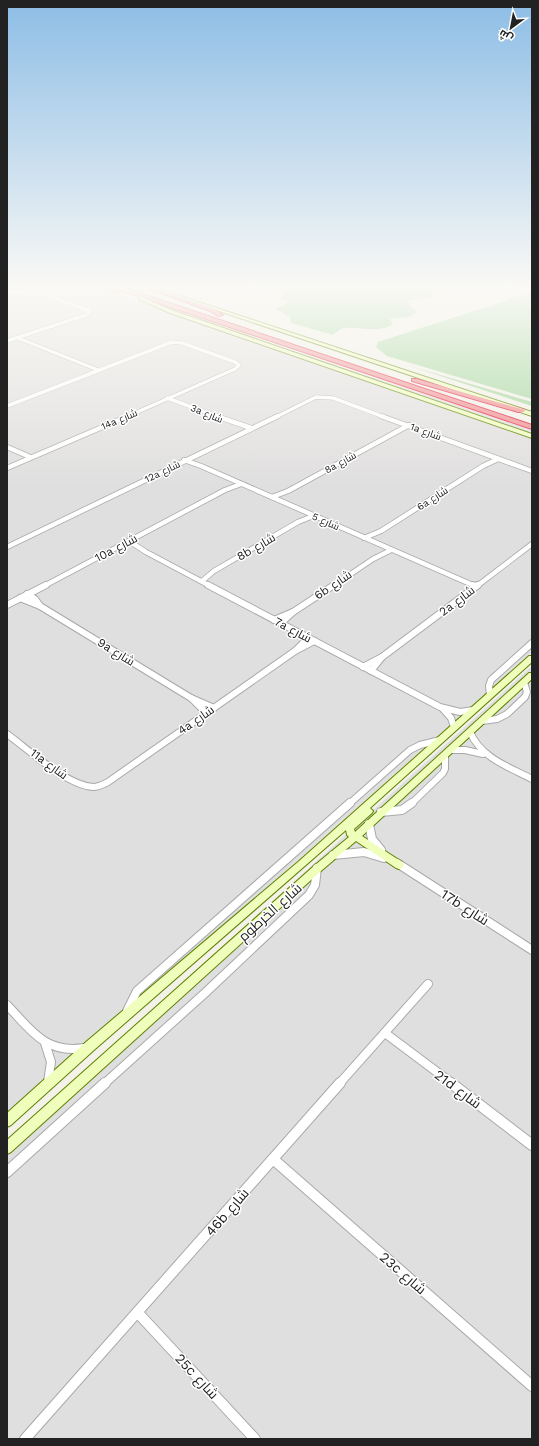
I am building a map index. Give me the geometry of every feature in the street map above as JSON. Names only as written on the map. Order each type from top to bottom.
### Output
[{"type":"highway","points":[[314,352],[531,425]]},
{"type":"highway","points":[[332,352],[414,380],[531,425]]},
{"type":"highway","points":[[414,380],[520,410]]},
{"type":"street","points":[[54,352],[98,370]]},
{"type":"street","name":"14a شارع","points":[[98,370],[143,352]]},
{"type":"street","name":"14a شارع","points":[[7,468],[236,369],[237,365],[231,361],[207,352]]},
{"type":"street","points":[[290,352],[532,436]]},
{"type":"street","points":[[350,352],[532,414]]},
{"type":"street","points":[[7,406],[98,370]]},
{"type":"street","name":"3a شارع","points":[[169,397],[233,423],[251,428]]},
{"type":"street","name":"1a شارع","points":[[318,397],[334,398],[532,471]]},
{"type":"street","name":"12a شارع","points":[[7,547],[245,430],[318,397]]},
{"type":"street","name":"3a شارع","points":[[233,423],[245,430]]},
{"type":"street","name":"8a شارع","points":[[275,498],[407,424]]},
{"type":"street","points":[[7,447],[30,457]]},
{"type":"street","points":[[16,452],[25,460]]},
{"type":"street","name":"6a شارع","points":[[483,466],[493,457]]},
{"type":"street","name":"شارع 5","points":[[186,459],[474,587]]},
{"type":"street","name":"6a شارع","points":[[370,541],[381,531],[483,466],[498,459]]},
{"type":"street","name":"10a شارع","points":[[7,605],[239,483]]},
{"type":"street","name":"8b شارع","points":[[298,522],[308,513]]},
{"type":"street","name":"8b شارع","points":[[199,580],[298,522],[313,516]]},
{"type":"street","name":"6a شارع","points":[[364,538],[381,531]]},
{"type":"street","name":"7a شارع","points":[[127,542],[440,707],[460,712],[473,710]]},
{"type":"street","name":"2a شارع","points":[[364,667],[382,657],[532,544]]},
{"type":"street","name":"6b شارع","points":[[281,623],[293,612],[373,558],[385,547]]},
{"type":"street","name":"6b شارع","points":[[373,558],[391,550]]},
{"type":"street","name":"9a شارع","points":[[27,594],[35,599],[40,606]]},
{"type":"street","name":"9a شارع","points":[[20,598],[40,606],[191,698],[214,708]]},
{"type":"street","name":"6b شارع","points":[[274,620],[293,612]]},
{"type":"street","name":"4a شارع","points":[[95,787],[108,782],[311,639]]},
{"type":"street","points":[[490,696],[489,686],[492,680],[532,643]]},
{"type":"street","name":"2a شارع","points":[[371,671],[382,657]]},
{"type":"street","name":"شارع الخرطوم","points":[[7,1121],[90,1046],[295,870],[532,658]]},
{"type":"street","name":"شارع الخرطوم","points":[[7,1148],[318,868],[354,838],[532,675]]},
{"type":"street","name":"9a شارع","points":[[191,698],[206,713]]},
{"type":"street","name":"7a شارع","points":[[440,707],[451,718],[454,727]]},
{"type":"street","points":[[470,732],[478,747],[488,756]]},
{"type":"street","name":"11a شارع","points":[[7,734],[71,780],[95,787]]},
{"type":"street","points":[[125,1016],[137,991],[410,750],[420,745],[440,740]]},
{"type":"street","points":[[447,752],[465,750],[488,756],[532,779]]},
{"type":"street","points":[[399,864],[354,838],[350,833],[350,828],[397,785],[402,774]]},
{"type":"street","name":"17b شارع","points":[[369,824],[370,834],[375,844],[399,864],[532,950]]},
{"type":"street","name":"17b شارع","points":[[332,856],[364,852],[380,856],[399,864]]},
{"type":"street","points":[[7,1172],[205,993],[309,895],[315,885],[318,868]]},
{"type":"street","name":"46b شارع","points":[[25,1439],[428,984]]},
{"type":"street","points":[[7,1005],[45,1044],[51,1059],[50,1076],[46,1085]]},
{"type":"street","name":"21d شارع","points":[[384,1033],[532,1145]]},
{"type":"street","points":[[45,1044],[62,1050],[71,1050],[90,1046]]},
{"type":"street","points":[[7,1114],[17,1112]]},
{"type":"street","name":"23c شارع","points":[[273,1159],[532,1386]]},
{"type":"street","name":"25c شارع","points":[[138,1313],[255,1439]]},
{"type":"shaded area","points":[[7,352],[297,352],[532,430],[532,652],[7,1119]]},
{"type":"shaded area","points":[[532,666],[532,1439],[7,1439],[7,1142]]},
{"type":"green space","points":[[383,352],[532,352],[532,399],[387,356]]},
{"type":"green space","points":[[410,366],[532,402],[532,406]]}]
